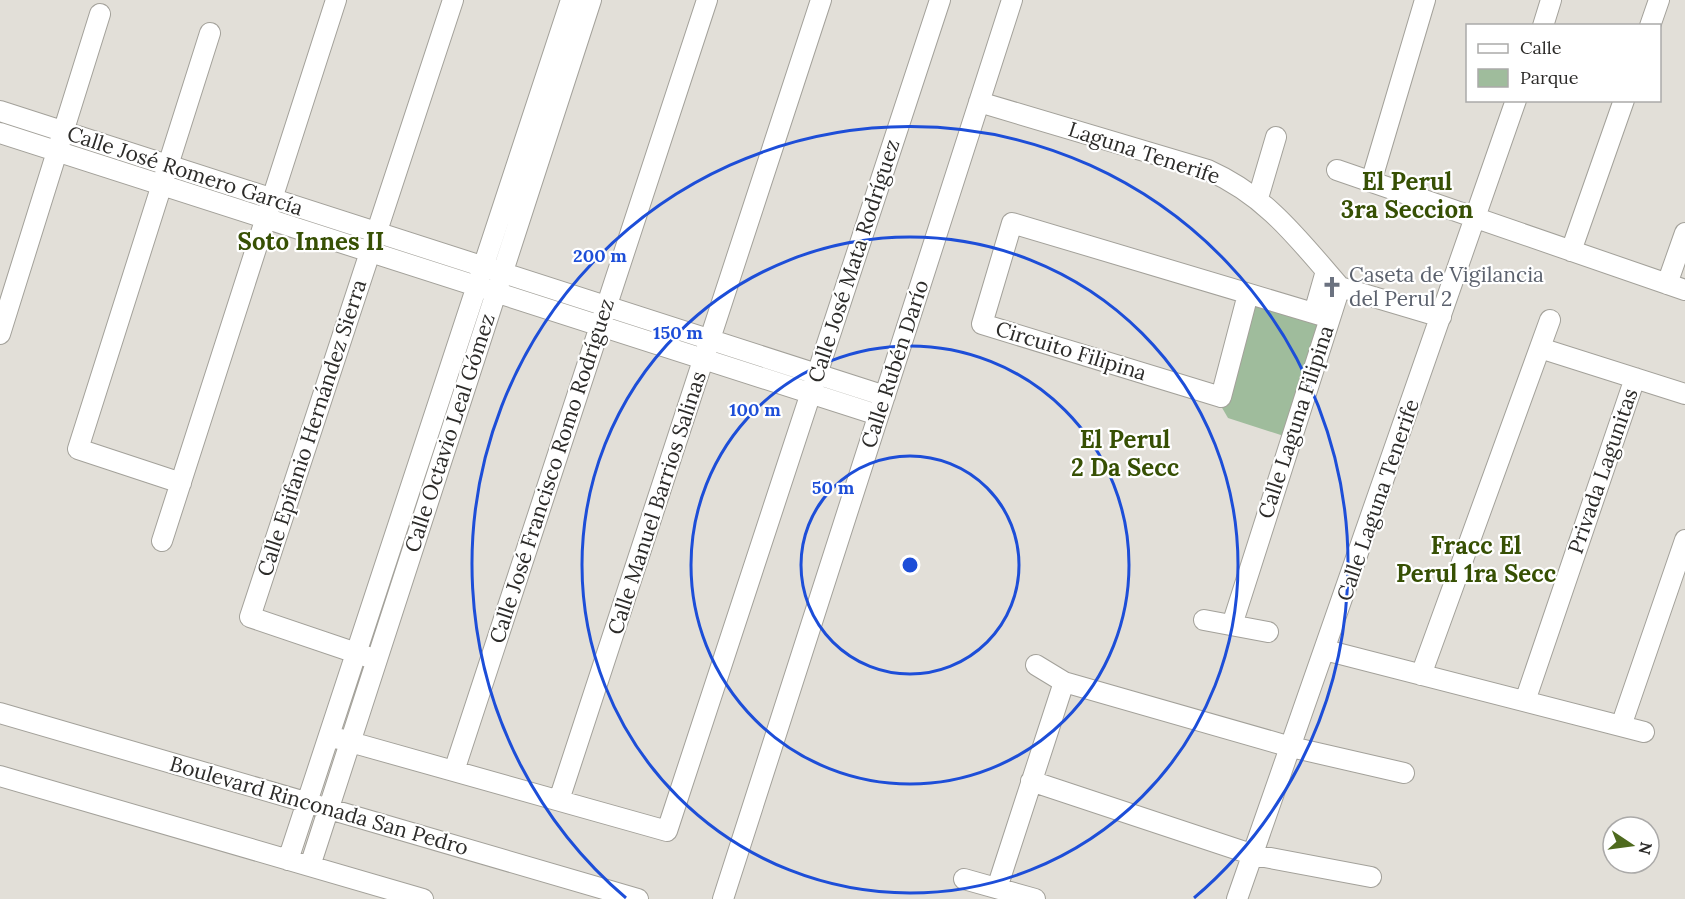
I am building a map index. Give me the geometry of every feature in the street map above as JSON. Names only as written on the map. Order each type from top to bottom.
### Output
[{"type":"street","points":[[162,542],[336,0]]},
{"type":"street","name":"Calle Epifanio Hernández Sierra","points":[[356,653],[250,616],[453,0]]},
{"type":"street","name":"Calle Octavio Leal Gómez","points":[[288,860],[571,0]]},
{"type":"street","name":"Calle Octavio Leal Gómez","points":[[310,866],[591,0]]},
{"type":"street","name":"Calle José Francisco Romo Rodríguez","points":[[454,771],[707,0]]},
{"type":"street","name":"Calle Manuel Barrios Salinas","points":[[559,800],[821,0]]},
{"type":"street","name":"Calle José Mata Rodríguez","points":[[559,800],[667,831],[940,0]]},
{"type":"street","name":"Calle Rubén Darío","points":[[723,899],[1012,0]]},
{"type":"street","points":[[1371,182],[1425,0]]},
{"type":"street","points":[[1543,24],[1551,0]]},
{"type":"street","points":[[1651,24],[1659,0]]},
{"type":"street","points":[[0,334],[100,14]]},
{"type":"street","points":[[181,483],[78,449],[210,33]]},
{"type":"street","name":"Laguna Tenerife","points":[[979,102],[1208,171],[1242,187],[1271,210],[1340,287]]},
{"type":"street","name":"Calle Laguna Tenerife","points":[[1237,899],[1515,102]]},
{"type":"street","points":[[1571,251],[1623,102]]},
{"type":"street","name":"Calle José Romero García","points":[[0,111],[885,396]]},
{"type":"street","name":"Calle José Romero García","points":[[0,133],[878,415]]},
{"type":"street","points":[[1258,198],[1276,137]]},
{"type":"street","points":[[1337,170],[1676,287],[1685,233]]},
{"type":"street","name":"Circuito Filipina","points":[[1248,294],[1221,397],[982,324],[1012,223],[1322,316]]},
{"type":"street","points":[[1322,316],[1326,271]]},
{"type":"street","points":[[1340,287],[1441,317]]},
{"type":"street","name":"Calle Laguna Filipina","points":[[1232,625],[1322,316],[1340,287]]},
{"type":"street","points":[[1421,675],[1550,320]]},
{"type":"street","points":[[1540,348],[1685,394]]},
{"type":"street","name":"Privada Lagunitas","points":[[1525,701],[1635,378]]},
{"type":"street","points":[[1621,726],[1685,540]]},
{"type":"street","points":[[1204,620],[1268,632]]},
{"type":"street","points":[[1325,650],[1644,732]]},
{"type":"street","points":[[356,653],[376,660]]},
{"type":"street","points":[[1036,665],[1064,682],[1291,747],[1404,773]]},
{"type":"street","points":[[997,888],[1064,682]]},
{"type":"street","name":"Boulevard Rinconada San Pedro","points":[[0,713],[638,899]]},
{"type":"street","points":[[329,736],[559,800]]},
{"type":"street","points":[[0,776],[423,899]]},
{"type":"street","points":[[1031,781],[1254,855],[1371,877]]},
{"type":"street","points":[[964,879],[1035,899]]},
{"type":"green space","points":[[1250,302],[1324,322],[1287,437],[1228,418],[1221,406]]},
{"type":"place","name":"Caseta de Vigilancia del Perul 2","points":[[1332,287]]},
{"type":"district","name":"El Perul 3ra Seccion","points":[[1407,196]]},
{"type":"district","name":"Soto Innes II","points":[[311,242]]},
{"type":"district","name":"El Perul 2 Da Secc","points":[[1125,454]]},
{"type":"district","name":"Fracc El Perul 1ra Secc","points":[[1476,560]]}]
